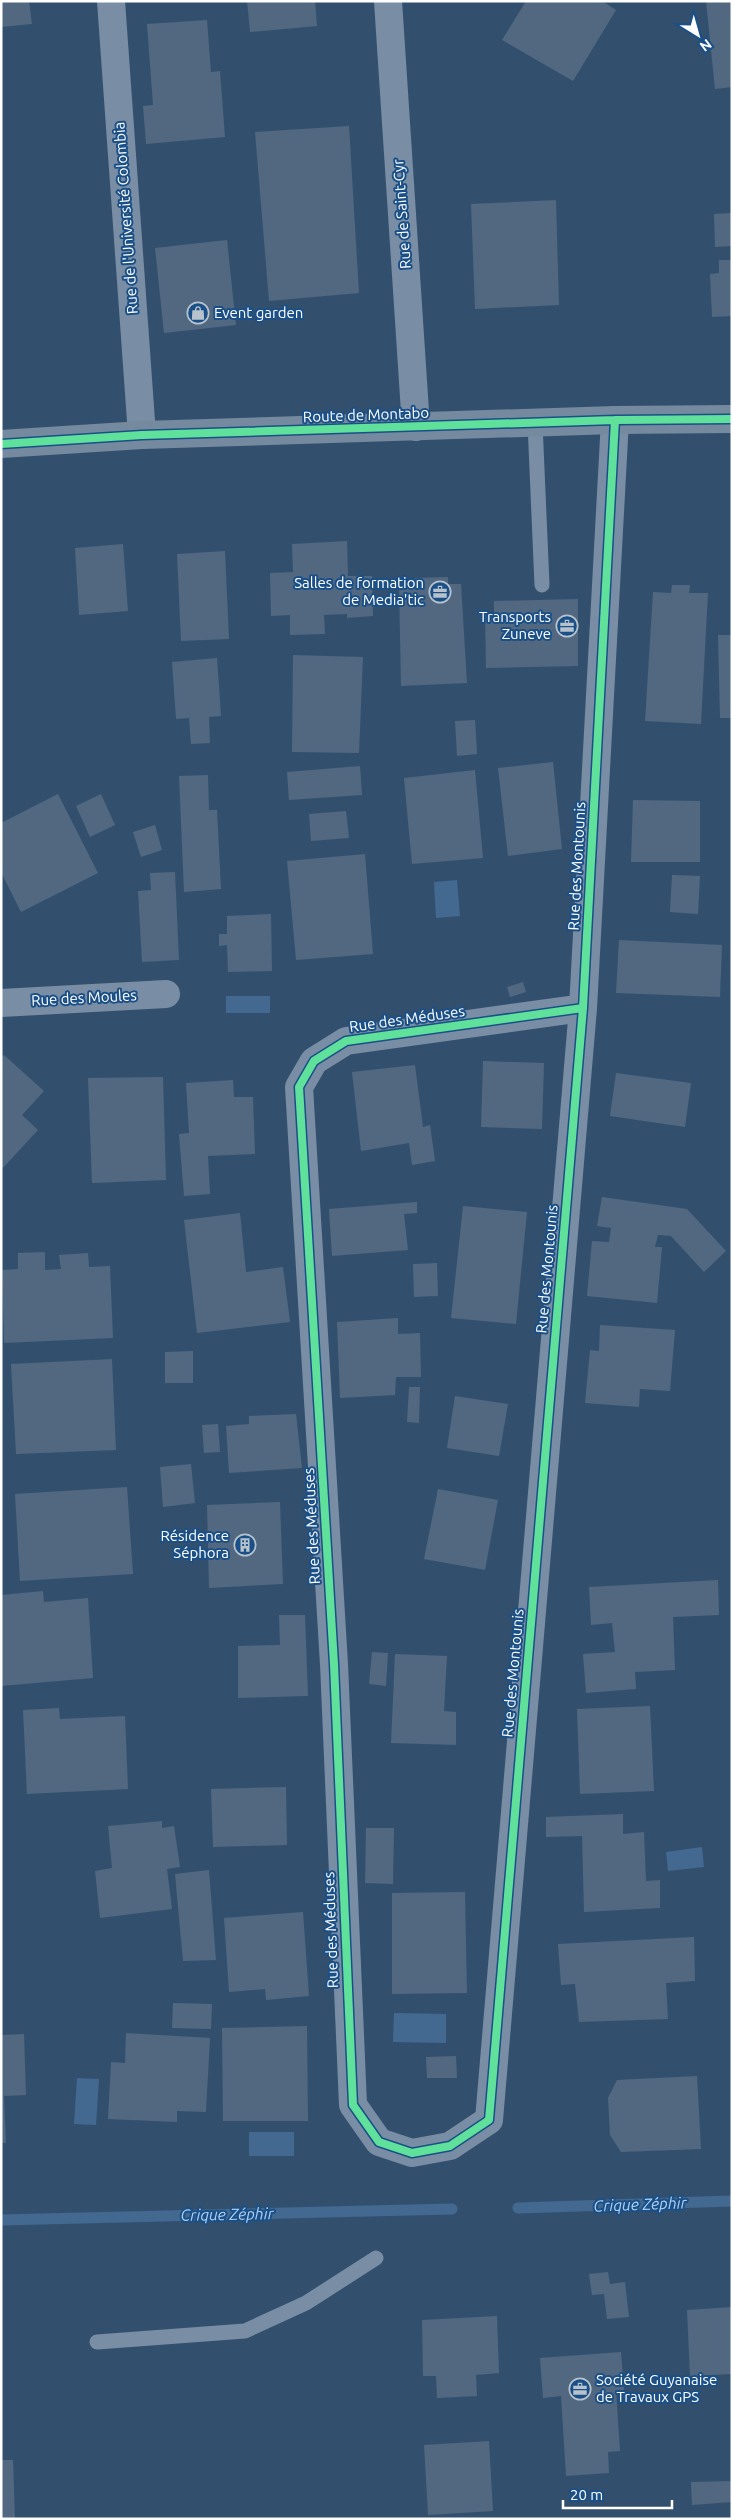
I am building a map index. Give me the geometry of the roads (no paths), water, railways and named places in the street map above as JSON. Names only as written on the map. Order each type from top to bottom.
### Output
[{"type":"main road","name":"Route de Montabo","points":[[1,444],[142,435],[615,420],[732,419]]},
{"type":"street","name":"Rue de l'Université Colombia","points":[[111,1],[142,435]]},
{"type":"street","name":"Rue de Saint-Cyr","points":[[388,1],[416,427]]},
{"type":"street","name":"Rue des Montounis","points":[[489,2120],[583,1008],[615,420]]},
{"type":"street","name":"Rue des Moules","points":[[1,1003],[166,994]]},
{"type":"street","name":"Rue des Méduses","points":[[489,2120],[450,2146],[412,2153],[379,2142],[353,2105],[334,1654],[300,1087],[314,1061],[346,1041],[583,1008]]},
{"type":"lane","points":[[535,423],[542,585]]},
{"type":"lane","points":[[97,2342],[245,2331],[306,2303],[376,2258]]},
{"type":"water","points":[[457,880],[460,916],[436,918],[434,882]]},
{"type":"water","points":[[226,996],[270,996],[270,1013],[226,1013]]},
{"type":"water","points":[[702,1847],[704,1867],[668,1871],[666,1852]]},
{"type":"water","points":[[394,2013],[446,2014],[446,2043],[393,2042]]},
{"type":"water","points":[[77,2078],[99,2079],[96,2125],[74,2124]]},
{"type":"water","points":[[249,2132],[294,2132],[294,2156],[249,2156]]},
{"type":"waterway","name":"Crique Zéphir","points":[[518,2208],[732,2201]]},
{"type":"waterway","name":"Crique Zéphir","points":[[1,2220],[452,2209]]},
{"type":"place","name":"Event garden","points":[[198,313]]},
{"type":"place","name":"Salles de formation de Media'tic","points":[[440,592]]},
{"type":"place","name":"Transports Zuneve","points":[[567,626]]},
{"type":"place","name":"Résidence Séphora","points":[[245,1545]]},
{"type":"place","name":"Société Guyanaise de Travaux GPS","points":[[580,2389]]}]
